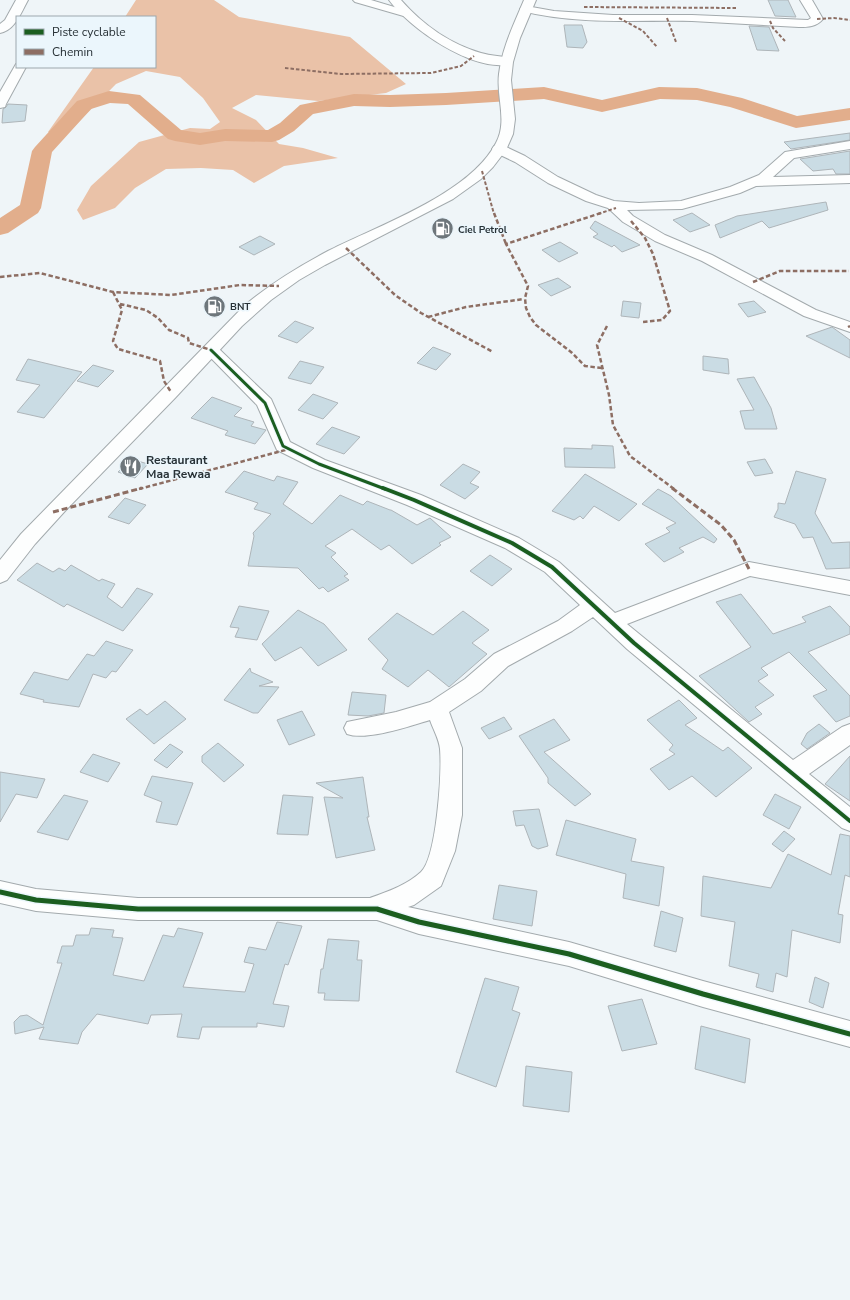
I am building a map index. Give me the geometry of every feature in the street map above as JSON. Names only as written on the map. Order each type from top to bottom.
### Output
[{"type":"main road","points":[[395,0],[413,20],[434,36],[474,56],[507,61]]},
{"type":"main road","points":[[0,575],[12,557],[53,512],[211,350],[228,328],[249,310],[279,286],[307,269],[346,248],[446,199],[482,171],[500,149],[510,121],[505,91],[507,61],[511,43],[528,5]]},
{"type":"street","points":[[0,30],[16,16],[22,0]]},
{"type":"street","points":[[359,0],[407,14]]},
{"type":"street","points":[[528,5],[554,14],[613,18],[692,18],[799,24],[811,23],[817,19],[806,0]]},
{"type":"street","points":[[0,104],[19,68]]},
{"type":"street","points":[[500,149],[520,159],[553,180],[591,198],[613,205],[639,207],[682,204],[735,190],[764,178],[790,154],[850,145]]},
{"type":"street","points":[[755,182],[850,179]]},
{"type":"street","points":[[613,205],[628,219],[660,238],[707,258],[810,313],[850,327]]},
{"type":"street","points":[[211,350],[265,403],[282,446],[319,464],[414,500],[512,543],[552,567],[634,643],[850,821]]},
{"type":"street","points":[[612,622],[749,569],[850,588]]},
{"type":"street","points":[[355,728],[396,721],[437,709],[473,685],[501,660],[565,626],[594,606]]},
{"type":"street","points":[[370,909],[405,897],[432,878],[444,851],[450,815],[451,748],[437,709]]},
{"type":"street","points":[[792,773],[850,733]]},
{"type":"street","points":[[0,892],[36,900],[138,909],[377,909],[419,922],[569,954],[710,996],[850,1034]]},
{"type":"shaded area","points":[[136,0],[214,0],[239,17],[350,37],[406,84],[386,93],[318,101],[256,95],[232,108],[256,120],[279,144],[303,148],[338,158],[284,166],[254,183],[233,170],[201,168],[166,169],[135,188],[115,208],[83,220],[77,210],[91,186],[139,142],[190,128],[210,129],[220,122],[203,98],[180,77],[146,71],[116,84],[63,138],[48,132],[93,68],[156,68],[156,16],[126,16]]},
{"type":"building","points":[[768,0],[788,0],[796,17],[775,16]]},
{"type":"building","points":[[564,25],[582,25],[587,42],[583,48],[567,47]]},
{"type":"building","points":[[749,26],[769,27],[779,51],[757,50]]},
{"type":"building","points":[[8,104],[27,105],[25,121],[2,123],[3,109]]},
{"type":"building","points":[[850,133],[850,140],[791,149],[784,142]]},
{"type":"building","points":[[850,151],[850,174],[836,174],[833,169],[813,171],[800,159]]},
{"type":"building","points":[[826,202],[828,210],[769,228],[762,221],[720,238],[715,225],[737,216]]},
{"type":"building","points":[[692,213],[710,225],[690,232],[673,220]]},
{"type":"building","points":[[595,221],[640,245],[622,252],[614,245],[612,247],[593,237],[598,234],[590,228]]},
{"type":"building","points":[[260,236],[275,244],[254,255],[239,247]]},
{"type":"building","points":[[560,242],[578,253],[559,262],[542,250]]},
{"type":"building","points":[[558,278],[571,287],[551,296],[538,285]]},
{"type":"building","points":[[623,301],[641,303],[639,318],[621,316]]},
{"type":"building","points":[[754,301],[766,312],[748,317],[738,304]]},
{"type":"building","points":[[295,321],[314,328],[297,343],[278,336]]},
{"type":"building","points":[[832,327],[850,340],[850,358],[806,336]]},
{"type":"building","points":[[433,347],[451,354],[436,370],[417,363]]},
{"type":"building","points":[[703,356],[728,359],[729,374],[703,370]]},
{"type":"building","points":[[28,359],[82,372],[44,418],[17,412],[40,385],[16,380]]},
{"type":"building","points":[[300,361],[324,367],[311,384],[288,378]]},
{"type":"building","points":[[93,365],[114,371],[98,387],[77,381]]},
{"type":"building","points":[[754,377],[771,408],[777,429],[745,429],[740,411],[754,410],[737,379]]},
{"type":"building","points":[[313,394],[338,403],[323,419],[298,410]]},
{"type":"building","points":[[212,397],[242,408],[234,416],[254,422],[251,426],[266,430],[255,444],[225,435],[228,431],[191,418]]},
{"type":"building","points":[[332,427],[360,437],[344,454],[316,444]]},
{"type":"building","points":[[592,445],[613,446],[615,468],[565,467],[564,448],[592,449]]},
{"type":"building","points":[[131,459],[148,464],[135,478],[118,472]]},
{"type":"building","points":[[765,459],[773,473],[755,476],[747,462]]},
{"type":"building","points":[[463,464],[480,472],[470,483],[479,487],[465,499],[440,485]]},
{"type":"building","points":[[244,471],[274,481],[277,476],[298,482],[283,504],[312,524],[340,495],[363,505],[367,501],[391,510],[417,525],[430,518],[451,537],[439,543],[441,545],[412,564],[389,545],[381,550],[352,529],[325,546],[336,553],[331,557],[348,574],[344,576],[349,580],[328,592],[323,587],[319,589],[298,568],[248,566],[254,536],[253,533],[271,514],[254,509],[258,503],[225,492]]},
{"type":"building","points":[[796,471],[826,479],[815,513],[832,543],[850,542],[850,568],[826,569],[813,537],[803,538],[795,524],[774,517],[778,509],[778,503],[785,504]]},
{"type":"building","points":[[585,474],[637,504],[619,521],[594,506],[583,519],[580,516],[574,520],[552,511]]},
{"type":"building","points":[[658,489],[671,496],[717,539],[714,543],[703,537],[679,548],[684,552],[664,562],[645,544],[670,532],[666,528],[676,523],[642,504]]},
{"type":"building","points":[[125,498],[146,505],[129,524],[108,517]]},
{"type":"building","points":[[490,555],[512,569],[492,586],[470,571]]},
{"type":"building","points":[[37,563],[53,572],[59,568],[65,571],[71,565],[99,581],[102,579],[115,584],[107,597],[122,608],[137,588],[153,594],[123,631],[67,604],[64,607],[17,580]]},
{"type":"building","points":[[741,594],[773,634],[806,622],[802,617],[830,606],[850,627],[850,634],[808,652],[850,696],[850,716],[836,722],[813,696],[827,690],[789,652],[761,668],[768,675],[758,681],[774,695],[755,707],[762,714],[749,722],[699,676],[751,647],[716,602]]},
{"type":"building","points":[[239,606],[269,611],[257,640],[235,637],[239,628],[230,627]]},
{"type":"building","points":[[298,610],[324,624],[347,650],[318,666],[301,647],[275,661],[262,644]]},
{"type":"building","points":[[463,611],[489,630],[472,643],[487,654],[449,687],[428,670],[408,687],[382,669],[388,660],[368,639],[397,613],[433,635]]},
{"type":"building","points":[[106,641],[133,650],[116,672],[112,671],[106,678],[93,674],[79,707],[43,702],[44,700],[20,694],[34,672],[68,680],[87,654],[94,656]]},
{"type":"building","points":[[250,668],[251,672],[273,682],[259,686],[279,687],[258,713],[253,713],[224,700]]},
{"type":"building","points":[[352,692],[386,695],[384,713],[368,716],[348,715]]},
{"type":"building","points":[[679,700],[697,718],[685,725],[723,751],[728,747],[752,768],[716,797],[692,776],[669,790],[650,769],[675,754],[669,750],[673,745],[647,720]]},
{"type":"building","points":[[165,701],[186,719],[154,744],[126,719],[140,709],[147,715]]},
{"type":"building","points":[[302,711],[315,735],[289,745],[277,720]]},
{"type":"building","points":[[504,717],[512,729],[489,739],[481,728]]},
{"type":"building","points":[[554,719],[570,740],[544,752],[591,794],[575,806],[548,783],[548,778],[519,736]]},
{"type":"building","points":[[819,724],[830,733],[807,749],[801,744],[807,733]]},
{"type":"building","points":[[218,743],[244,765],[224,782],[202,762],[202,756]]},
{"type":"building","points":[[170,744],[183,752],[167,768],[154,760]]},
{"type":"building","points":[[93,754],[120,763],[108,782],[80,772]]},
{"type":"building","points":[[850,756],[850,801],[825,784]]},
{"type":"building","points":[[0,772],[45,779],[37,798],[16,794],[0,822]]},
{"type":"building","points":[[152,776],[193,783],[177,825],[156,822],[162,802],[144,795]]},
{"type":"building","points":[[363,777],[369,817],[367,817],[375,850],[336,858],[324,797],[343,798],[316,783]]},
{"type":"building","points":[[775,794],[801,807],[789,829],[763,815]]},
{"type":"building","points":[[64,795],[88,801],[68,840],[37,832]]},
{"type":"building","points":[[283,795],[313,797],[308,835],[277,834]]},
{"type":"building","points":[[539,809],[548,846],[538,849],[532,846],[524,825],[516,826],[513,811]]},
{"type":"building","points":[[566,820],[636,839],[631,861],[664,867],[659,906],[623,898],[626,874],[556,855]]},
{"type":"building","points":[[784,831],[795,839],[783,852],[772,844]]},
{"type":"building","points":[[840,834],[850,836],[850,877],[845,875],[838,914],[843,915],[840,943],[792,930],[787,977],[776,973],[773,992],[756,987],[759,974],[729,966],[735,922],[701,916],[703,876],[771,888],[788,854],[831,875]]},
{"type":"building","points":[[499,885],[537,891],[532,926],[493,919]]},
{"type":"building","points":[[661,911],[683,918],[676,952],[654,946]]},
{"type":"building","points":[[277,922],[302,926],[288,965],[285,964],[273,1004],[289,1006],[284,1027],[257,1023],[257,1027],[202,1027],[199,1039],[177,1037],[182,1014],[151,1015],[148,1024],[97,1014],[82,1032],[78,1044],[39,1039],[44,1027],[15,1034],[14,1022],[20,1016],[27,1015],[43,1025],[62,963],[57,963],[62,946],[73,946],[76,935],[89,935],[91,928],[114,930],[112,937],[123,938],[113,975],[144,981],[163,935],[174,937],[178,928],[203,933],[183,987],[245,992],[254,964],[244,962],[249,947],[266,950]]},
{"type":"building","points":[[328,939],[359,941],[357,960],[362,960],[359,1001],[324,1000],[325,993],[318,993],[321,969],[323,969]]},
{"type":"building","points":[[815,977],[829,983],[823,1008],[809,1002]]},
{"type":"building","points":[[485,978],[519,987],[512,1010],[520,1013],[496,1087],[456,1072]]},
{"type":"building","points":[[642,999],[657,1044],[622,1051],[608,1006]]},
{"type":"building","points":[[701,1026],[750,1039],[745,1083],[695,1069]]},
{"type":"building","points":[[526,1066],[572,1072],[569,1112],[523,1106]]},
{"type":"waterway","points":[[0,228],[30,208],[42,151],[84,105],[109,97],[133,99],[175,135],[200,139],[225,135],[272,136],[287,127],[307,109],[354,100],[390,101],[446,99],[544,93],[602,106],[659,93],[697,94],[735,102],[796,122],[850,114]]},
{"type":"marked path","points":[[584,7],[737,8]]},
{"type":"marked path","points":[[619,18],[643,31],[657,47]]},
{"type":"marked path","points":[[667,18],[676,42]]},
{"type":"marked path","points":[[817,19],[834,18],[850,20]]},
{"type":"marked path","points":[[770,21],[773,28],[785,41]]},
{"type":"marked path","points":[[285,68],[341,74],[431,73],[461,66],[474,56]]},
{"type":"marked path","points":[[482,171],[496,221],[506,244]]},
{"type":"marked path","points":[[602,368],[590,368],[585,366],[571,352],[536,325],[526,308],[525,298],[528,286],[506,244],[616,208]]},
{"type":"marked path","points":[[631,221],[645,238],[653,254],[670,311],[662,320],[655,322],[643,322]]},
{"type":"marked path","points":[[346,248],[395,295],[421,313],[493,352]]},
{"type":"marked path","points":[[753,282],[780,271],[849,271]]},
{"type":"marked path","points":[[0,277],[40,273],[113,292],[171,295],[240,285],[279,286]]},
{"type":"marked path","points":[[113,292],[122,310],[113,341],[118,349],[160,361],[164,381],[171,392]]},
{"type":"marked path","points":[[428,317],[466,307],[524,299]]},
{"type":"marked path","points":[[120,304],[146,310],[158,318],[169,330],[188,338],[189,343],[211,350]]},
{"type":"marked path","points":[[607,326],[597,345],[609,395],[613,425],[630,456],[721,525],[734,540],[749,569]]},
{"type":"marked path","points":[[53,512],[289,449]]},
{"type":"cycle path","points":[[211,350],[265,403],[283,446],[319,464],[414,500],[512,543],[552,567],[634,643],[850,821]]},
{"type":"cycle path","points":[[0,892],[36,900],[138,909],[377,909],[419,922],[569,954],[703,994],[850,1034]]},
{"type":"place","name":"Ciel Petrol","points":[[442,229]]},
{"type":"place","name":"BNT","points":[[214,306]]},
{"type":"place","name":"Restaurant Maa Rewaa","points":[[130,467]]}]
